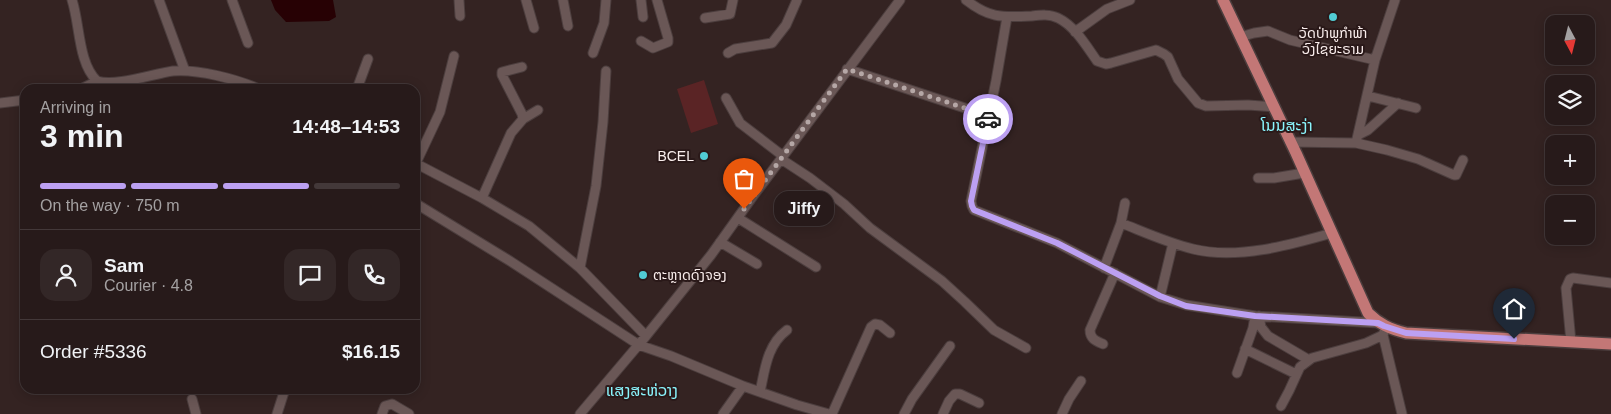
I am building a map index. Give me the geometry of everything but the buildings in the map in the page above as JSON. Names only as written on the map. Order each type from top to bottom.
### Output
[{"type":"main road","points":[[1223,0],[1368,312],[1382,328],[1406,333],[1611,344]]},
{"type":"street","points":[[72,0],[84,57],[91,74],[97,81]]},
{"type":"street","points":[[159,0],[185,71]]},
{"type":"street","points":[[232,0],[248,43]]},
{"type":"street","points":[[459,0],[460,16]]},
{"type":"street","points":[[526,0],[534,28]]},
{"type":"street","points":[[563,0],[568,26]]},
{"type":"street","points":[[593,53],[604,24],[606,0]]},
{"type":"street","points":[[641,0],[643,17]]},
{"type":"street","points":[[641,41],[653,48],[668,42],[657,0]]},
{"type":"street","points":[[705,18],[730,14],[733,0]]},
{"type":"street","points":[[728,53],[735,49],[772,43],[786,25],[797,0]]},
{"type":"street","points":[[580,414],[639,345],[720,242],[750,199],[900,0]]},
{"type":"street","points":[[966,0],[975,8],[994,16],[1051,16],[1061,19],[1075,32],[1101,63],[1111,64],[1152,50],[1160,51],[1168,57],[1172,68],[1195,101],[1202,105],[1274,107]]},
{"type":"street","points":[[1075,32],[1107,9],[1130,0]]},
{"type":"street","points":[[1357,139],[1376,60],[1395,0]]},
{"type":"street","points":[[1007,17],[971,201],[974,210],[1057,243],[1160,296],[1186,306],[1257,316],[1382,328]]},
{"type":"street","points":[[1240,37],[1268,31],[1290,40],[1376,60]]},
{"type":"street","points":[[420,153],[440,112],[454,56]]},
{"type":"street","points":[[359,84],[368,59]]},
{"type":"street","points":[[522,67],[505,70],[502,72],[502,75],[523,119]]},
{"type":"street","points":[[847,69],[989,116]]},
{"type":"street","points":[[91,84],[97,81],[108,83],[172,71],[203,72],[243,84]]},
{"type":"street","points":[[580,268],[596,186],[606,71]]},
{"type":"street","points":[[1368,96],[1416,108]]},
{"type":"street","points":[[726,98],[740,123],[844,204],[870,228],[942,280],[994,330],[1026,348]]},
{"type":"street","points":[[0,103],[20,101]]},
{"type":"street","points":[[1357,139],[1398,103]]},
{"type":"street","points":[[482,198],[511,133],[523,119],[538,110]]},
{"type":"street","points":[[1290,142],[1357,139],[1418,159],[1454,175],[1456,175],[1463,160]]},
{"type":"street","points":[[420,166],[482,198],[528,226],[580,268],[646,336]]},
{"type":"street","points":[[1258,178],[1274,178],[1304,172]]},
{"type":"street","points":[[1104,268],[1125,203]]},
{"type":"street","points":[[420,206],[510,261],[639,345],[760,392],[796,410],[831,414],[871,327],[875,324],[880,325],[890,332]]},
{"type":"street","points":[[738,218],[816,266]]},
{"type":"street","points":[[1120,223],[1194,249],[1223,253],[1296,243],[1332,233]]},
{"type":"street","points":[[720,242],[757,264]]},
{"type":"street","points":[[1160,296],[1173,242]]},
{"type":"street","points":[[1103,344],[1092,339],[1090,330],[1115,274]]},
{"type":"street","points":[[1571,342],[1566,288],[1570,279],[1611,283]]},
{"type":"street","points":[[1237,373],[1257,316]]},
{"type":"street","points":[[1257,316],[1261,327],[1268,336],[1309,360]]},
{"type":"street","points":[[1281,406],[1290,391],[1300,366],[1312,358],[1366,343],[1382,328]]},
{"type":"street","points":[[1382,328],[1402,414]]},
{"type":"street","points":[[760,392],[771,348],[776,339],[787,330]]},
{"type":"street","points":[[904,414],[912,399],[950,346]]},
{"type":"street","points":[[1245,349],[1296,374]]},
{"type":"street","points":[[1062,414],[1081,381]]},
{"type":"street","points":[[723,414],[743,386]]},
{"type":"street","points":[[277,414],[283,394]]},
{"type":"street","points":[[943,414],[949,401],[955,394],[960,394],[979,402]]},
{"type":"street","points":[[192,399],[196,414]]},
{"type":"street","points":[[382,414],[385,406],[392,404],[409,414]]},
{"type":"shaded area","points":[[271,0],[333,0],[336,17],[329,21],[286,22],[275,10]]},
{"type":"shaded area","points":[[704,80],[718,124],[691,133],[677,89]]},
{"type":"way so far","points":[[744,209],[847,69],[989,116],[988,119]]},
{"type":"place","name":"ວັດປ່າພູກຳພ້າ ວົງໄຊຍະຣາມ","points":[[1333,17]]},
{"type":"place","name":"BCEL","points":[[704,156]]},
{"type":"place","name":"Jiffy","points":[[744,209]]},
{"type":"place","name":"ຕະຫຼາດດົງຈອງ","points":[[643,275]]},
{"type":"district","name":"ໂນນສະງ່າ","points":[[1287,125]]},
{"type":"district","name":"ແສງສະຫ່ວາງ","points":[[642,390]]},
{"type":"route","points":[[988,119],[971,201],[974,210],[1057,243],[1160,296],[1186,306],[1255,316],[1378,323],[1406,333],[1514,339]]}]
